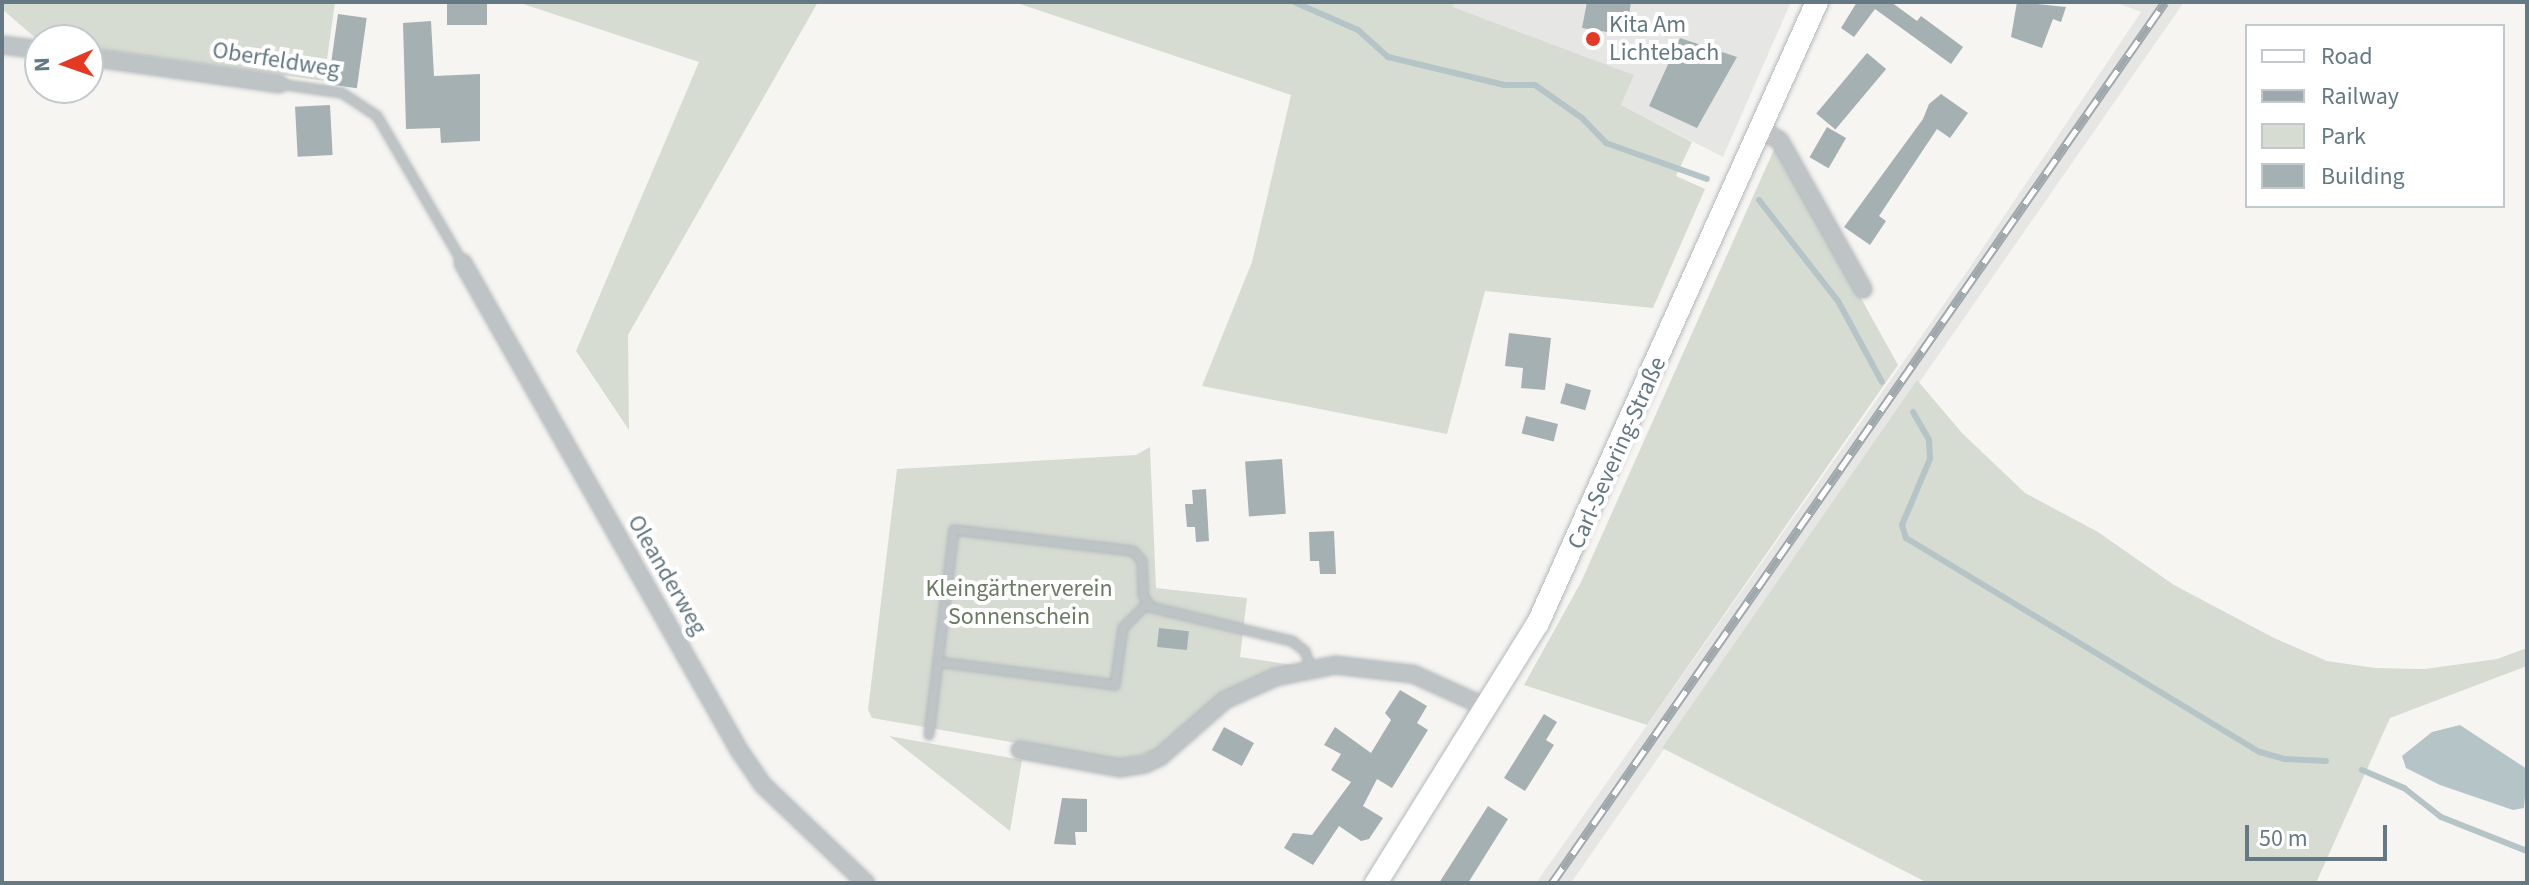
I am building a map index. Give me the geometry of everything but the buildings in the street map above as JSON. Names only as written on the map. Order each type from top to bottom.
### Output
[{"type":"street","name":"Carl-Severing-Straße","points":[[1376,883],[1488,708],[1561,577],[1817,2]]},
{"type":"street","points":[[2,45],[24,48]]},
{"type":"street","name":"Oberfeldweg","points":[[104,59],[279,84]]},
{"type":"street","points":[[1761,129],[1780,141],[1863,289]]},
{"type":"street","name":"Oleanderweg","points":[[463,263],[739,750],[763,785],[866,883]]},
{"type":"street","points":[[1020,750],[1120,768],[1145,764],[1160,757],[1225,700],[1276,677],[1311,668],[1394,669],[1449,686],[1488,708]]},
{"type":"lane","name":"Oberfeldweg","points":[[279,84],[342,93],[377,116],[463,263]]},
{"type":"lane","points":[[929,735],[954,530],[1133,551],[1142,561],[1148,603]]},
{"type":"lane","points":[[938,662],[1115,685],[1123,628],[1148,603]]},
{"type":"lane","points":[[1148,603],[1292,641],[1305,651],[1311,668]]},
{"type":"shaded area","points":[[1454,2],[1791,2],[1723,157],[1621,105],[1633,75],[1452,7]]},
{"type":"shaded area","points":[[2115,2],[2184,2],[1571,883],[1536,883],[1968,270],[2141,12]]},
{"type":"shaded area","points":[[2460,725],[2527,769],[2524,808],[2513,810],[2440,785],[2406,768],[2402,756],[2432,732]]},
{"type":"green space","points":[[2,2],[335,2],[324,81],[104,50],[104,24],[24,24],[24,28],[2,9]]},
{"type":"green space","points":[[517,2],[818,2],[628,335],[629,430],[576,351],[699,62]]},
{"type":"green space","points":[[1014,2],[1454,2],[1453,7],[1634,75],[1621,105],[1692,142],[1676,176],[1705,189],[1653,308],[1485,291],[1447,434],[1202,386],[1252,262],[1291,95]]},
{"type":"green space","points":[[1776,145],[1898,365],[1647,725],[1524,685],[1581,582]]},
{"type":"green space","points":[[1917,380],[1962,433],[2025,493],[2098,532],[2174,585],[2274,638],[2327,661],[2375,668],[2425,669],[2497,659],[2527,648],[2527,666],[2390,718],[2316,883],[1928,883],[1662,748]]},
{"type":"green space","name":"Kleingärtnerverein Sonnenschein","points":[[1150,447],[1156,588],[1247,598],[1240,657],[1293,665],[1223,694],[1156,751],[1120,761],[872,718],[868,710],[897,469],[1136,455]]},
{"type":"green space","points":[[889,736],[1022,760],[1010,831]]},
{"type":"waterway","points":[[1294,2],[1358,30],[1388,57],[1505,85],[1535,85],[1582,118],[1606,143],[1707,179]]},
{"type":"waterway","points":[[1759,200],[1838,301],[1882,382]]},
{"type":"waterway","points":[[1913,412],[1929,440],[1930,459],[1902,525],[1906,538],[2260,752],[2284,759],[2326,761]]},
{"type":"waterway","points":[[2362,770],[2404,788],[2441,817],[2527,851]]},
{"type":"railway","points":[[1552,883],[2165,2]]},
{"type":"place","name":"Kita Am Lichtebach","points":[[1593,39]]}]
